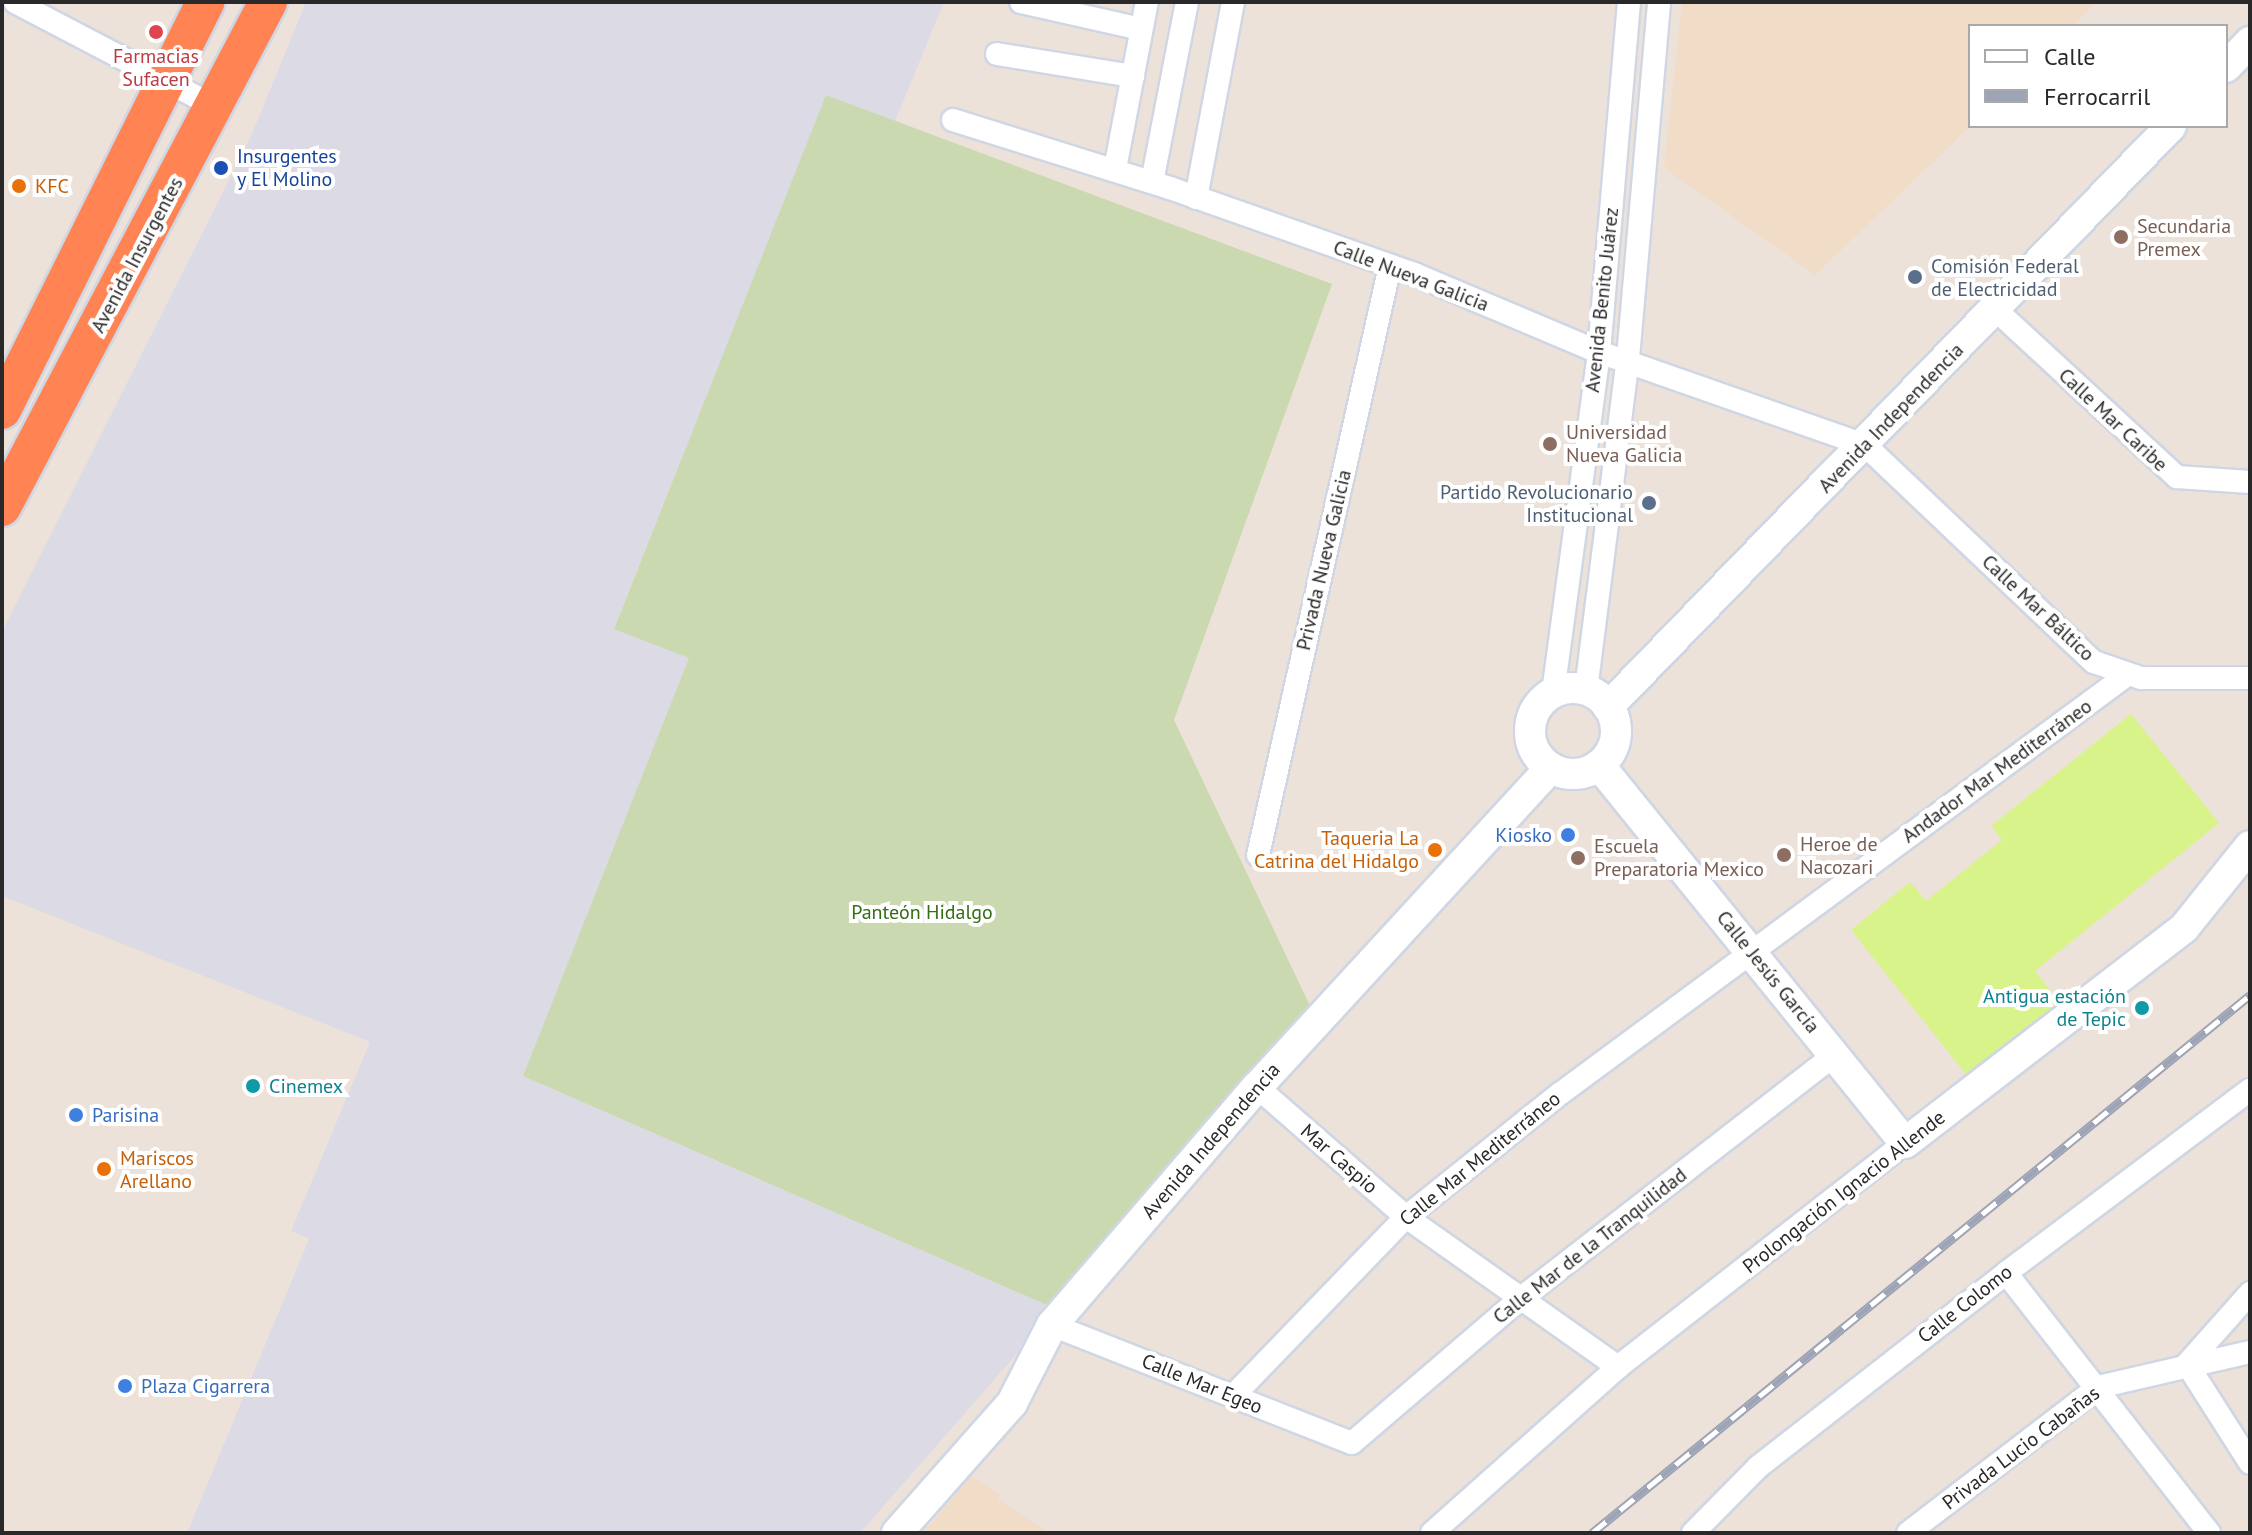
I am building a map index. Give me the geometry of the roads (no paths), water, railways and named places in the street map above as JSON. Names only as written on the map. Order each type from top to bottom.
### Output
[{"type":"highway","points":[[2,410],[205,2]]},
{"type":"highway","name":"Avenida Insurgentes","points":[[2,507],[216,107],[268,2]]},
{"type":"main road","points":[[2228,65],[2250,42]]},
{"type":"main road","name":"Avenida Independencia","points":[[1597,698],[1865,445],[1997,311],[2169,128]]},
{"type":"main road","points":[[1553,693],[1597,698],[1614,744],[1599,765],[1575,775],[1550,768],[1530,736],[1535,711],[1553,693]]},
{"type":"main road","name":"Calle Jesús García","points":[[1599,765],[1905,1143]]},
{"type":"main road","name":"Avenida Independencia","points":[[897,1533],[1012,1403],[1052,1325],[1257,1087],[1550,768]]},
{"type":"main road","name":"Prolongación Ignacio Allende","points":[[1905,1143],[2184,928],[2250,846]]},
{"type":"street","points":[[15,2],[166,78],[216,107]]},
{"type":"street","points":[[1021,2],[1141,29]]},
{"type":"street","points":[[1115,169],[1147,2]]},
{"type":"street","points":[[1152,182],[1187,2]]},
{"type":"street","points":[[1196,198],[1233,2]]},
{"type":"street","name":"Avenida Benito Juárez","points":[[1553,693],[1599,352],[1629,2]]},
{"type":"street","name":"Avenida Benito Juárez","points":[[1597,698],[1659,2]]},
{"type":"street","points":[[997,54],[1133,76]]},
{"type":"street","name":"Calle Nueva Galicia","points":[[953,120],[1115,169],[1390,266],[1599,352],[1628,358],[1865,445]]},
{"type":"street","name":"Privada Nueva Galicia","points":[[1258,855],[1390,266]]},
{"type":"street","name":"Calle Mar Caribe","points":[[1997,311],[2177,477],[2250,482]]},
{"type":"street","name":"Calle Mar Báltico","points":[[1865,445],[2094,662],[2127,675],[2250,678]]},
{"type":"street","name":"Andador Mar Mediterráneo","points":[[1753,952],[2127,675]]},
{"type":"street","name":"Calle Mar Mediterráneo","points":[[1233,1396],[1406,1217],[1561,1093],[1753,952]]},
{"type":"street","name":"Calle Mar de la Tranquilidad","points":[[1352,1443],[1520,1299],[1834,1055]]},
{"type":"street","name":"Mar Caspio","points":[[1257,1087],[1406,1217],[1618,1367]]},
{"type":"street","name":"Calle Colomo","points":[[1693,1533],[1758,1467],[2006,1273],[2250,1090]]},
{"type":"street","name":"Prolongación Ignacio Allende","points":[[1432,1533],[1618,1367],[1905,1143]]},
{"type":"street","points":[[2006,1273],[2209,1533]]},
{"type":"street","points":[[2250,1293],[2187,1364],[2250,1463]]},
{"type":"street","name":"Calle Mar Egeo","points":[[1052,1325],[1352,1443]]},
{"type":"street","name":"Privada Lucio Cabañas","points":[[1908,1533],[2098,1387],[2187,1364],[2250,1352]]},
{"type":"railway","points":[[1592,1533],[2250,995]]},
{"type":"place","name":"Farmacias Sufacen","points":[[156,32]]},
{"type":"place","name":"Insurgentes y El Molino","points":[[221,168]]},
{"type":"place","name":"KFC","points":[[19,186]]},
{"type":"place","name":"Secundaria Premex","points":[[2121,237]]},
{"type":"place","name":"Comisión Federal de Electricidad","points":[[1915,277]]},
{"type":"place","name":"Universidad Nueva Galicia","points":[[1550,444]]},
{"type":"place","name":"Partido Revolucionario Institucional","points":[[1649,503]]},
{"type":"place","name":"Kiosko","points":[[1568,835]]},
{"type":"place","name":"Taqueria La Catrina del Hidalgo","points":[[1435,850]]},
{"type":"place","name":"Heroe de Nacozari","points":[[1784,855]]},
{"type":"place","name":"Escuela Preparatoria Mexico","points":[[1578,858]]},
{"type":"place","name":"Antigua estación de Tepic","points":[[2142,1008]]},
{"type":"place","name":"Cinemex","points":[[253,1086]]},
{"type":"place","name":"Parisina","points":[[76,1115]]},
{"type":"place","name":"Mariscos Arellano","points":[[104,1169]]},
{"type":"place","name":"Plaza Cigarrera","points":[[125,1386]]},
{"type":"park label","name":"Panteón Hidalgo","points":[[922,912]]}]
